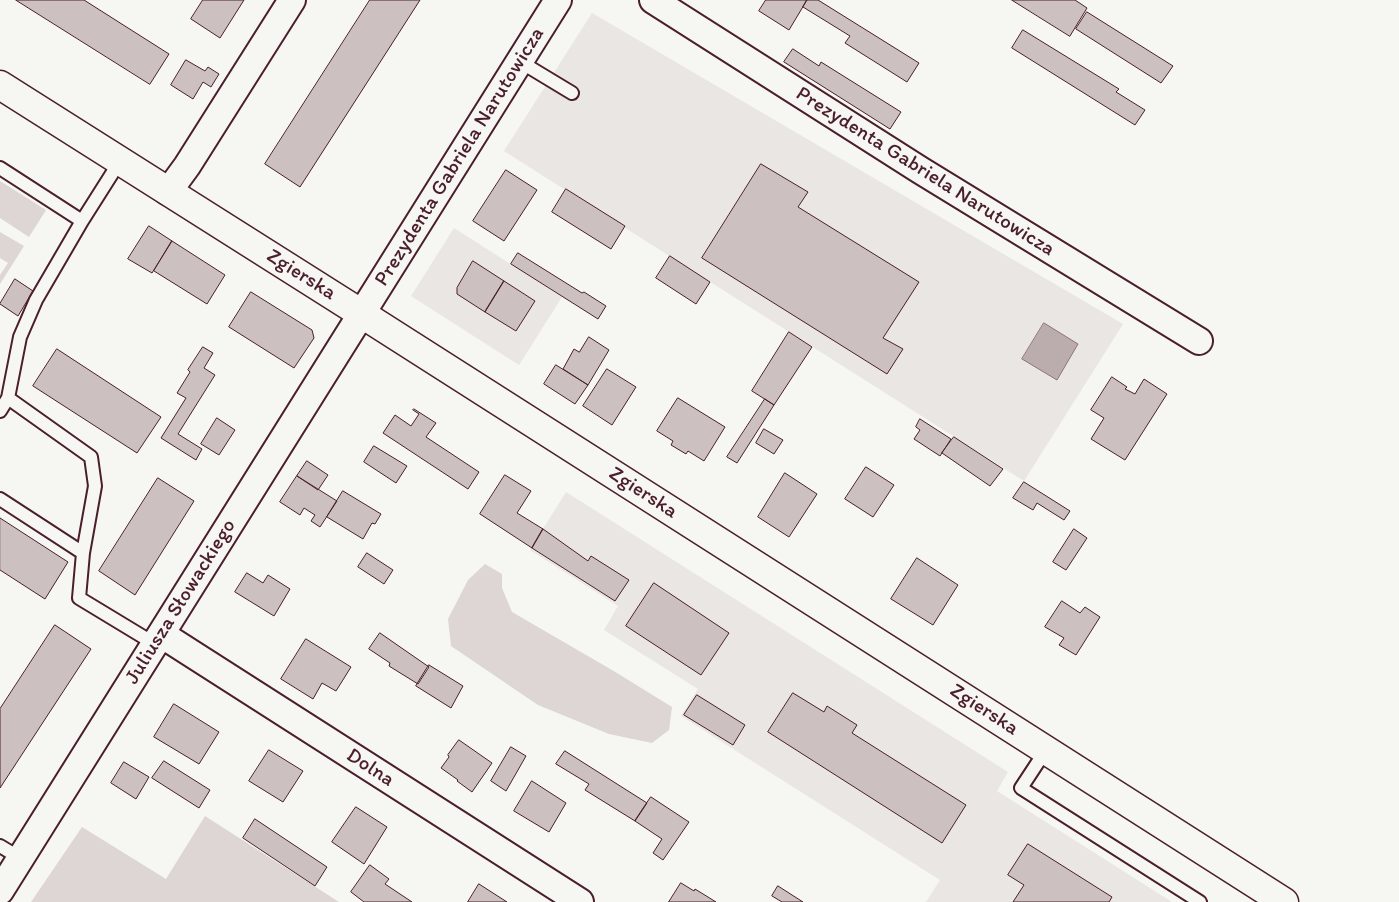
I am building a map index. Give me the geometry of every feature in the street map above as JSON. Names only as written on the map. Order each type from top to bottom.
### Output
[{"type":"main road","name":"Zgierska","points":[[0,85],[1284,902]]},
{"type":"street","points":[[168,192],[187,166],[292,0]]},
{"type":"street","name":"Prezydenta Gabriela Narutowicza","points":[[362,314],[558,0]]},
{"type":"street","name":"Prezydenta Gabriela Narutowicza","points":[[653,0],[920,170],[1199,341]]},
{"type":"street","name":"Juliusza Słowackiego","points":[[0,891],[10,852],[158,639],[362,314]]},
{"type":"street","name":"Dolna","points":[[158,639],[580,902]]},
{"type":"lane","points":[[519,61],[572,93]]},
{"type":"lane","points":[[0,411],[8,398],[20,337],[36,300],[120,161]]},
{"type":"lane","points":[[0,168],[82,221]]},
{"type":"lane","points":[[8,398],[91,457],[95,486],[83,553],[78,598],[158,639]]},
{"type":"lane","points":[[0,499],[83,553]]},
{"type":"lane","points":[[1046,750],[1020,788],[1200,902]]},
{"type":"shaded area","points":[[592,13],[1123,324],[1024,481],[504,151]]},
{"type":"shaded area","points":[[0,181],[46,210],[29,237],[0,218]]},
{"type":"shaded area","points":[[454,228],[562,297],[519,365],[411,296]]},
{"type":"shaded area","points":[[0,232],[24,246],[0,284],[0,275],[8,263],[0,258]]},
{"type":"shaded area","points":[[1044,323],[1078,344],[1057,380],[1022,359]]},
{"type":"shaded area","points":[[566,492],[1008,772],[997,791],[1172,902],[926,902],[940,880],[681,716],[698,689],[604,630],[618,606],[530,550]]},
{"type":"shaded area","points":[[485,564],[502,574],[502,588],[512,612],[672,707],[669,730],[652,743],[609,734],[538,705],[451,646],[448,619],[468,580]]},
{"type":"shaded area","points":[[205,816],[339,902],[31,902],[82,827],[166,879]]},
{"type":"building","points":[[16,0],[84,0],[169,54],[150,84]]},
{"type":"building","points":[[203,0],[244,0],[220,38],[191,19]]},
{"type":"building","points":[[370,0],[420,0],[300,187],[265,164]]},
{"type":"building","points":[[766,0],[807,0],[789,30],[759,11]]},
{"type":"building","points":[[807,0],[818,0],[919,63],[907,82],[845,43],[850,36],[803,7]]},
{"type":"building","points":[[1012,0],[1075,0],[1087,8],[1070,36]]},
{"type":"building","points":[[1087,12],[1173,66],[1161,83],[1076,29]]},
{"type":"building","points":[[1023,30],[1119,89],[1116,92],[1145,110],[1135,125],[1012,48]]},
{"type":"building","points":[[793,49],[819,66],[821,62],[901,112],[890,129],[784,62]]},
{"type":"building","points":[[186,60],[205,71],[208,67],[219,74],[211,87],[203,82],[193,99],[171,85]]},
{"type":"building","points":[[761,164],[808,192],[798,207],[919,282],[883,338],[903,349],[887,374],[702,258]]},
{"type":"building","points":[[506,170],[537,190],[504,241],[473,221]]},
{"type":"building","points":[[566,189],[625,226],[611,249],[552,212]]},
{"type":"building","points":[[149,226],[172,241],[152,273],[128,259]]},
{"type":"building","points":[[172,241],[225,275],[207,304],[154,271]]},
{"type":"building","points":[[518,253],[606,306],[598,319],[511,264]]},
{"type":"building","points":[[670,256],[710,282],[696,304],[656,278]]},
{"type":"building","points":[[473,261],[504,281],[485,312],[457,294],[457,288]]},
{"type":"building","points":[[15,279],[33,291],[18,316],[0,304]]},
{"type":"building","points":[[504,281],[535,301],[516,331],[485,312]]},
{"type":"building","points":[[251,292],[312,330],[314,338],[294,368],[229,327]]},
{"type":"building","points":[[789,332],[812,347],[774,405],[752,391]]},
{"type":"building","points":[[589,337],[609,350],[588,385],[563,369],[574,349],[579,352]]},
{"type":"building","points":[[203,347],[213,353],[204,368],[215,375],[178,434],[202,449],[196,460],[161,438],[186,398],[177,393],[190,372],[188,370]]},
{"type":"building","points":[[57,349],[161,417],[137,453],[33,386]]},
{"type":"building","points":[[556,365],[588,385],[575,404],[544,384]]},
{"type":"building","points":[[607,369],[636,387],[612,425],[583,406]]},
{"type":"building","points":[[1112,377],[1127,387],[1125,389],[1135,394],[1144,379],[1167,394],[1125,460],[1091,439],[1104,418],[1091,410]]},
{"type":"building","points":[[678,398],[725,427],[704,461],[688,451],[686,454],[671,445],[673,441],[657,431]]},
{"type":"building","points":[[765,399],[774,405],[737,463],[727,457]]},
{"type":"building","points":[[414,409],[436,423],[426,437],[479,472],[468,489],[383,433],[395,415],[411,426],[419,414]]},
{"type":"building","points":[[217,418],[235,430],[219,455],[201,444]]},
{"type":"building","points":[[920,419],[951,439],[940,456],[914,439],[920,430],[916,427]]},
{"type":"building","points":[[764,429],[783,440],[774,454],[756,443]]},
{"type":"building","points":[[954,437],[1003,469],[990,486],[942,453]]},
{"type":"building","points":[[374,446],[407,466],[396,483],[364,462]]},
{"type":"building","points":[[307,461],[328,475],[318,490],[297,476]]},
{"type":"building","points":[[866,467],[894,485],[873,517],[845,499]]},
{"type":"building","points":[[785,473],[817,494],[789,537],[758,517]]},
{"type":"building","points":[[505,475],[531,491],[517,513],[543,529],[532,548],[480,514]]},
{"type":"building","points":[[297,476],[337,501],[320,527],[311,521],[315,515],[304,508],[300,515],[280,502]]},
{"type":"building","points":[[158,478],[194,501],[135,595],[99,571]]},
{"type":"building","points":[[1024,482],[1070,511],[1064,520],[1037,503],[1033,510],[1013,498]]},
{"type":"building","points":[[343,491],[381,514],[375,524],[372,523],[363,539],[327,517]]},
{"type":"building","points":[[0,518],[68,562],[45,599],[0,570]]},
{"type":"building","points":[[543,529],[588,561],[591,556],[629,580],[615,601],[532,548]]},
{"type":"building","points":[[1074,529],[1087,538],[1066,570],[1053,562]]},
{"type":"building","points":[[367,553],[393,570],[384,584],[358,567]]},
{"type":"building","points":[[917,558],[958,585],[933,625],[891,599]]},
{"type":"building","points":[[247,573],[263,583],[268,575],[290,589],[274,616],[235,592]]},
{"type":"building","points":[[654,583],[729,633],[701,675],[626,626]]},
{"type":"building","points":[[1062,601],[1080,613],[1085,607],[1100,617],[1076,655],[1059,645],[1064,638],[1045,627]]},
{"type":"building","points":[[55,625],[91,649],[0,788],[0,709]]},
{"type":"building","points":[[380,633],[429,667],[418,684],[389,666],[390,663],[369,649]]},
{"type":"building","points":[[306,639],[351,667],[336,691],[322,683],[313,699],[281,679]]},
{"type":"building","points":[[429,665],[463,686],[451,708],[416,686]]},
{"type":"building","points":[[793,693],[824,712],[827,706],[857,725],[852,733],[966,805],[942,843],[768,732]]},
{"type":"building","points":[[697,695],[745,725],[733,745],[684,715]]},
{"type":"building","points":[[174,704],[219,732],[199,764],[154,737]]},
{"type":"building","points":[[459,740],[492,763],[472,792],[441,768]]},
{"type":"building","points":[[511,747],[526,756],[506,791],[491,781]]},
{"type":"building","points":[[269,750],[303,771],[283,802],[249,781]]},
{"type":"building","points":[[565,751],[647,803],[635,821],[585,790],[589,784],[556,764]]},
{"type":"building","points":[[164,761],[210,790],[199,808],[152,778]]},
{"type":"building","points":[[124,762],[149,777],[136,799],[111,783]]},
{"type":"building","points":[[532,781],[566,803],[549,832],[514,811]]},
{"type":"building","points":[[651,797],[689,822],[663,860],[653,853],[662,839],[635,821]]},
{"type":"building","points":[[356,807],[387,827],[364,864],[332,842]]},
{"type":"building","points":[[255,819],[327,867],[315,886],[243,838]]},
{"type":"building","points":[[1028,844],[1112,897],[1109,902],[1013,902],[1024,885],[1008,875]]},
{"type":"building","points":[[370,865],[389,879],[385,884],[412,902],[364,902],[351,892]]},
{"type":"building","points":[[681,883],[694,891],[695,889],[716,902],[669,902]]},
{"type":"building","points":[[479,884],[507,902],[468,902]]},
{"type":"building","points":[[778,886],[803,902],[782,902],[772,896]]}]
